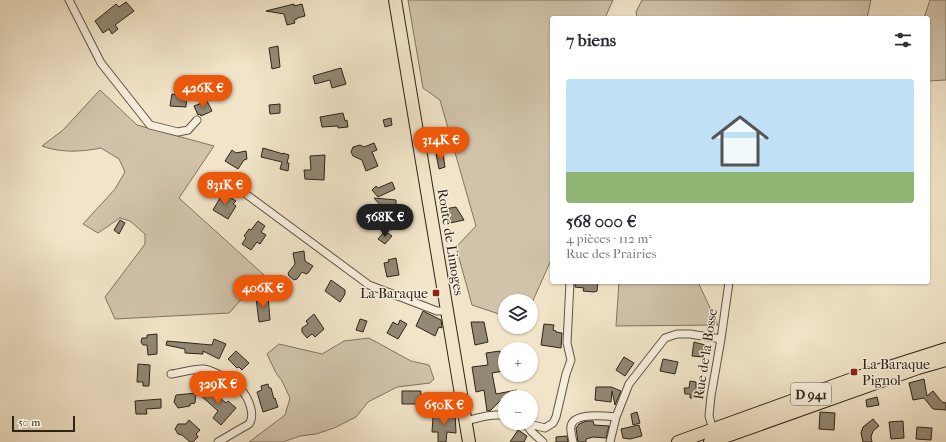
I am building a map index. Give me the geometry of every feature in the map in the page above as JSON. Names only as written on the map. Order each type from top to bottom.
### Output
[{"type":"main road","name":"Route de Limoges","points":[[395,0],[469,442]]},
{"type":"main road","name":"D 941","points":[[678,442],[855,378],[946,349]]},
{"type":"main road","name":"D 941","points":[[710,442],[911,370],[946,360]]},
{"type":"street","points":[[68,0],[101,63],[150,125],[178,132],[188,130],[197,120]]},
{"type":"street","points":[[231,183],[369,285],[437,311],[448,311]]},
{"type":"street","points":[[538,426],[545,428],[554,423],[571,360],[567,343],[570,284]]},
{"type":"street","name":"Rue de la Bosse","points":[[713,430],[709,416],[710,396],[721,340],[729,284]]},
{"type":"street","points":[[610,442],[616,417],[629,384],[665,338],[677,334],[690,334],[721,340]]},
{"type":"street","points":[[171,374],[203,369],[212,371],[238,387],[245,394],[252,413],[252,420],[249,424],[218,442]]},
{"type":"street","points":[[466,421],[498,415]]},
{"type":"street","points":[[573,442],[571,426],[577,419],[595,415],[616,417]]},
{"type":"street","points":[[530,430],[543,442]]},
{"type":"street","points":[[696,435],[707,442]]},
{"type":"shaded area","points":[[408,0],[613,0],[606,16],[550,16],[550,262],[536,294],[498,294],[498,314],[472,305],[456,247],[476,226],[440,100],[423,88]]},
{"type":"shaded area","points":[[642,0],[871,0],[867,16],[637,16],[636,12]]},
{"type":"shaded area","points":[[930,0],[946,0],[946,80],[930,81],[930,16],[925,16]]},
{"type":"shaded area","points":[[100,90],[137,125],[214,146],[179,198],[264,275],[229,313],[115,319],[105,297],[145,244],[145,234],[130,221],[120,218],[98,233],[83,224],[115,189],[125,172],[119,159],[101,148],[71,151],[56,150],[42,146],[63,130]]},
{"type":"shaded area","points":[[619,284],[699,284],[718,325],[616,326]]},
{"type":"shaded area","points":[[369,338],[411,361],[429,365],[434,379],[430,383],[397,387],[368,402],[356,417],[334,428],[316,434],[300,436],[283,442],[249,442],[285,415],[290,398],[267,354],[279,344],[322,354],[344,341]]},
{"type":"building","points":[[126,2],[134,11],[115,25],[118,29],[112,34],[109,29],[103,33],[95,21],[116,4],[119,7]]},
{"type":"building","points":[[294,4],[294,6],[302,4],[305,16],[294,20],[295,23],[287,25],[284,14],[266,11]]},
{"type":"building","points":[[278,46],[280,67],[272,69],[269,48]]},
{"type":"building","points":[[341,68],[346,84],[332,88],[330,80],[315,84],[313,76]]},
{"type":"building","points":[[178,88],[187,89],[186,107],[170,106],[172,94],[177,95]]},
{"type":"building","points":[[207,101],[212,111],[201,116],[200,114],[198,115],[194,106]]},
{"type":"building","points":[[280,104],[280,113],[270,114],[269,105]]},
{"type":"building","points":[[343,113],[345,121],[347,120],[348,127],[322,127],[320,117]]},
{"type":"building","points":[[391,118],[392,125],[385,127],[383,120]]},
{"type":"building","points":[[374,143],[377,150],[372,152],[378,166],[366,171],[362,160],[353,156],[351,152],[353,147],[360,145],[364,147]]},
{"type":"building","points":[[263,148],[289,155],[287,163],[289,163],[288,171],[280,169],[282,162],[261,157]]},
{"type":"building","points":[[232,150],[236,153],[246,151],[247,159],[244,160],[238,169],[225,161]]},
{"type":"building","points":[[443,153],[445,167],[439,169],[436,154]]},
{"type":"building","points":[[325,155],[324,180],[305,179],[304,170],[311,170],[310,156]]},
{"type":"building","points":[[392,182],[395,189],[378,197],[372,190],[376,186],[378,188]]},
{"type":"building","points":[[223,193],[236,201],[233,204],[236,206],[228,219],[213,210]]},
{"type":"building","points":[[374,198],[396,200],[396,204],[388,211]]},
{"type":"building","points":[[456,207],[464,220],[450,223],[450,221],[447,221],[445,209]]},
{"type":"building","points":[[120,220],[125,223],[119,234],[114,230]]},
{"type":"building","points":[[258,221],[265,226],[261,232],[266,235],[260,244],[257,242],[251,250],[242,244],[246,238],[244,236]]},
{"type":"building","points":[[385,231],[392,236],[385,244],[378,239]]},
{"type":"building","points":[[304,251],[305,261],[313,266],[308,273],[306,274],[302,272],[297,279],[294,280],[288,273],[295,264],[293,253]]},
{"type":"building","points":[[396,258],[399,275],[387,277],[384,263],[389,262],[388,260]]},
{"type":"building","points":[[331,280],[345,290],[345,294],[340,302],[325,291]]},
{"type":"building","points":[[575,284],[598,284],[597,291],[594,292],[583,291],[584,288],[575,287]]},
{"type":"building","points":[[268,296],[270,320],[259,322],[256,298]]},
{"type":"building","points":[[423,311],[441,320],[442,328],[439,327],[435,336],[416,326]]},
{"type":"building","points":[[314,314],[324,329],[315,337],[312,334],[307,338],[302,332],[302,328],[308,324],[306,321]]},
{"type":"building","points":[[360,319],[367,321],[363,332],[356,330]]},
{"type":"building","points":[[400,320],[407,324],[398,339],[387,333],[393,322],[398,325]]},
{"type":"building","points":[[471,322],[484,322],[488,342],[475,345]]},
{"type":"building","points":[[544,324],[554,325],[553,330],[562,333],[561,348],[541,345]]},
{"type":"building","points":[[157,334],[157,354],[148,355],[147,345],[143,345],[141,342],[142,338],[147,338],[147,335]]},
{"type":"building","points":[[214,339],[226,344],[219,359],[203,351],[203,354],[185,353],[185,349],[166,345],[167,341],[212,345]]},
{"type":"building","points":[[694,342],[705,345],[703,357],[692,356]]},
{"type":"building","points":[[236,351],[249,363],[242,370],[239,367],[237,368],[228,359]]},
{"type":"building","points":[[498,351],[498,372],[492,373],[496,394],[498,394],[498,403],[491,410],[487,411],[484,390],[476,392],[472,367],[488,365],[486,353]]},
{"type":"building","points":[[624,357],[634,363],[625,376],[616,370]]},
{"type":"building","points":[[663,359],[678,362],[675,374],[660,371]]},
{"type":"building","points":[[138,364],[150,365],[149,386],[143,386],[143,382],[137,382]]},
{"type":"building","points":[[924,379],[927,396],[933,391],[942,402],[946,403],[946,410],[933,409],[924,398],[913,400],[909,383]]},
{"type":"building","points":[[690,381],[696,382],[696,388],[701,388],[701,398],[690,398],[690,394],[685,394],[684,388],[689,388]]},
{"type":"building","points":[[268,384],[278,407],[263,412],[257,392],[262,390],[261,386]]},
{"type":"building","points":[[212,385],[218,390],[215,394],[226,403],[228,401],[236,408],[221,425],[213,418],[218,411],[198,393],[205,392]]},
{"type":"building","points":[[596,387],[611,387],[621,391],[615,405],[612,391],[611,402],[595,400]]},
{"type":"building","points":[[402,391],[421,391],[420,404],[402,404]]},
{"type":"building","points":[[196,393],[195,403],[190,404],[190,406],[178,408],[174,402],[176,395]]},
{"type":"building","points":[[877,397],[879,405],[867,407],[866,400]]},
{"type":"building","points":[[161,399],[161,408],[146,409],[147,414],[136,414],[135,401]]},
{"type":"building","points":[[637,412],[640,423],[633,425],[631,414]]},
{"type":"building","points":[[820,412],[835,413],[834,430],[819,429]]},
{"type":"building","points":[[439,413],[455,413],[456,433],[447,432],[446,442],[438,442],[438,432],[432,432],[433,417],[439,417]]},
{"type":"building","points":[[873,419],[879,426],[873,431],[871,437],[872,442],[863,442],[861,433],[863,427]]},
{"type":"building","points":[[189,420],[200,430],[196,434],[198,437],[193,442],[190,442],[182,435],[178,434],[175,429],[178,424],[186,424]]},
{"type":"building","points":[[586,421],[593,421],[594,425],[609,426],[606,438],[593,437],[586,439],[586,442],[578,442],[576,428],[579,424]]},
{"type":"building","points":[[903,421],[904,438],[891,439],[889,422]]},
{"type":"building","points":[[639,425],[642,436],[630,439],[623,438],[621,429]]},
{"type":"building","points":[[917,427],[932,428],[931,440],[916,439]]},
{"type":"building","points":[[518,430],[527,436],[524,442],[510,442]]},
{"type":"building","points":[[567,436],[568,442],[556,442],[556,437]]},
{"type":"place","name":"La Baraque","points":[[436,293]]},
{"type":"place","name":"La Baraque Pignol","points":[[854,372]]}]
